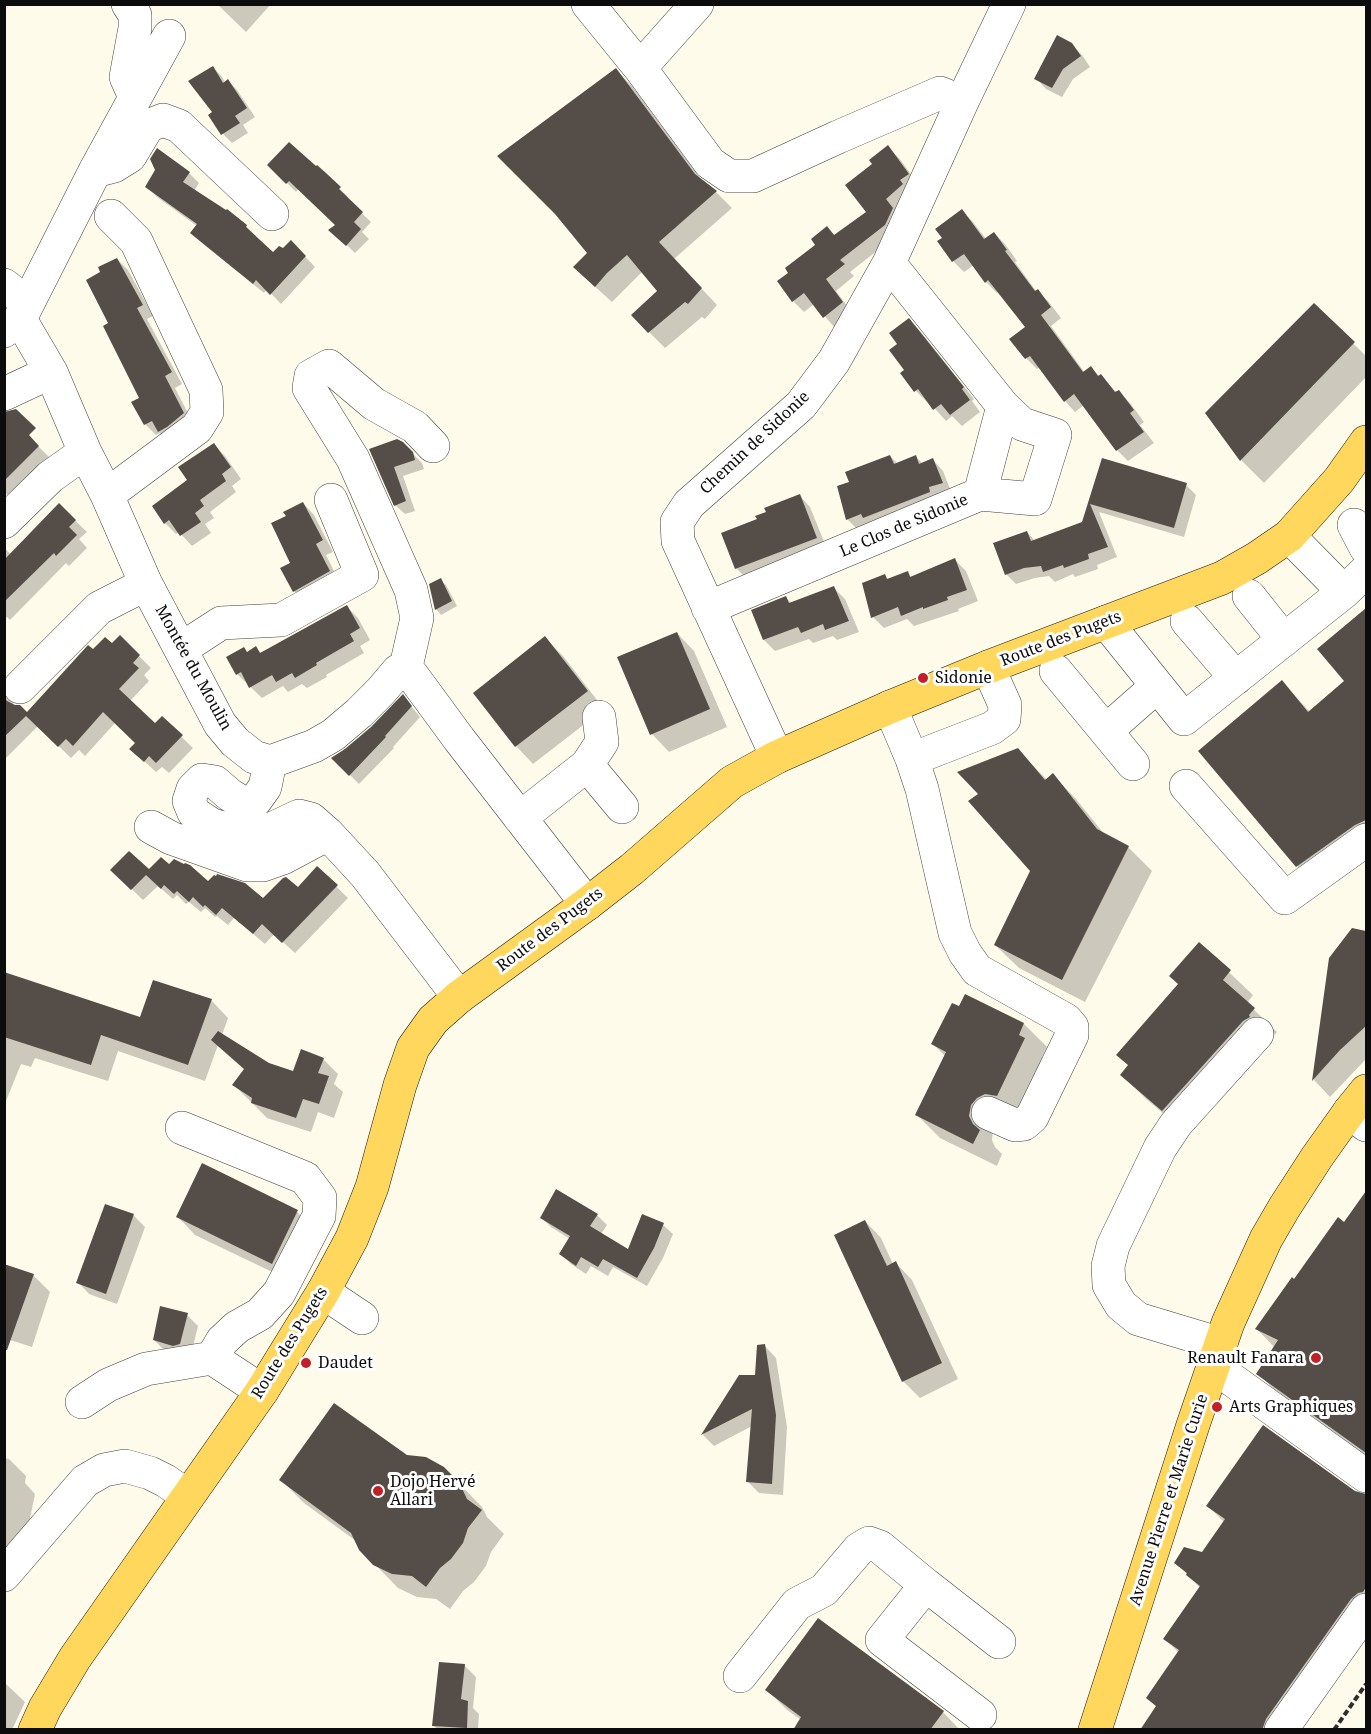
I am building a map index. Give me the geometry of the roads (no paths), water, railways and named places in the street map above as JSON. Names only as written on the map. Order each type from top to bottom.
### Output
[{"type":"main road","name":"Route des Pugets","points":[[35,1730],[45,1708],[75,1658],[262,1391],[323,1292],[352,1238],[372,1188],[399,1085],[413,1048],[433,1020],[459,997],[632,869],[732,782],[777,757],[890,707],[1222,578],[1289,536],[1338,480],[1366,442]]},
{"type":"main road","name":"Avenue Pierre et Marie Curie","points":[[1095,1730],[1209,1349],[1228,1323],[1266,1239],[1317,1157],[1361,1109]]},
{"type":"street","points":[[128,4],[135,15],[135,28],[126,77],[135,98]]},
{"type":"street","points":[[588,4],[640,68],[710,163],[729,176],[753,176],[940,93],[962,102]]},
{"type":"street","points":[[640,68],[697,4]]},
{"type":"street","name":"Chemin de Sidonie","points":[[777,757],[678,541],[677,522],[689,504],[801,405],[834,361],[889,263],[1009,4]]},
{"type":"street","points":[[14,310],[95,171],[169,36]]},
{"type":"street","points":[[95,171],[114,166],[130,156],[148,126],[163,120],[179,126],[272,214]]},
{"type":"street","points":[[106,495],[196,428],[207,412],[206,390],[136,240],[111,216]]},
{"type":"street","points":[[889,263],[1003,406],[1022,424],[1055,435],[1035,499],[980,494]]},
{"type":"street","name":"Montée du Moulin","points":[[14,310],[51,372],[146,584],[219,724],[235,742],[254,757],[270,762]]},
{"type":"street","points":[[405,671],[417,618],[411,590],[353,459],[309,388],[310,376],[329,366],[374,404],[415,426],[433,446]]},
{"type":"street","points":[[4,394],[51,372]]},
{"type":"street","name":"Le Clos de Sidonie","points":[[708,608],[980,494],[1003,406]]},
{"type":"street","points":[[4,522],[50,477],[85,452]]},
{"type":"street","points":[[181,649],[221,623],[281,620],[362,575],[331,500]]},
{"type":"street","points":[[1106,622],[1184,720],[1355,581],[1289,536]]},
{"type":"street","points":[[20,687],[99,608],[146,584]]},
{"type":"street","points":[[1249,596],[1284,640]]},
{"type":"street","points":[[1187,621],[1236,678]]},
{"type":"street","points":[[912,759],[992,728],[1004,719],[1005,705],[988,668]]},
{"type":"street","points":[[459,997],[365,874],[311,819],[299,816],[263,833],[249,835],[212,825],[194,813],[189,801],[193,789],[202,780],[215,782],[243,803],[255,801],[265,787],[270,762],[314,746],[333,735],[381,691],[398,671],[405,671],[412,675],[587,904]]},
{"type":"street","points":[[1056,671],[1133,764]]},
{"type":"street","points":[[1106,731],[1157,686]]},
{"type":"street","points":[[890,707],[912,759],[955,933],[965,953],[977,970],[1066,1020],[1072,1027],[1072,1035],[1032,1117],[1024,1124],[1015,1125],[988,1113]]},
{"type":"street","points":[[520,818],[587,765],[602,742],[599,717]]},
{"type":"street","points":[[587,765],[622,807]]},
{"type":"street","points":[[1186,786],[1285,898],[1366,840]]},
{"type":"street","points":[[151,827],[171,838],[247,865],[263,865],[283,858],[328,834]]},
{"type":"street","points":[[1257,1034],[1176,1124],[1160,1148],[1113,1246],[1108,1266],[1110,1285],[1121,1305],[1138,1319],[1209,1349],[1366,1476]]},
{"type":"street","points":[[182,1128],[305,1178],[320,1198],[319,1216],[279,1293],[260,1314],[237,1327],[222,1341],[212,1358]]},
{"type":"street","points":[[323,1292],[362,1318]]},
{"type":"street","points":[[82,1402],[108,1385],[146,1369],[212,1358],[262,1391]]},
{"type":"street","points":[[4,1575],[85,1481],[104,1470],[125,1466],[150,1473],[187,1496]]},
{"type":"street","points":[[740,1676],[797,1604],[824,1590],[859,1549],[869,1543],[880,1547],[999,1642]]},
{"type":"street","points":[[926,1585],[882,1640],[983,1725]]},
{"type":"street","points":[[1281,1730],[1366,1610]]},
{"type":"place","name":"Sidonie","points":[[923,678]]},
{"type":"place","name":"Renault Fanara","points":[[1316,1358]]},
{"type":"place","name":"Daudet","points":[[306,1363]]},
{"type":"place","name":"Arts Graphiques","points":[[1217,1407]]},
{"type":"place","name":"Dojo Hervé Allari","points":[[378,1491]]}]
